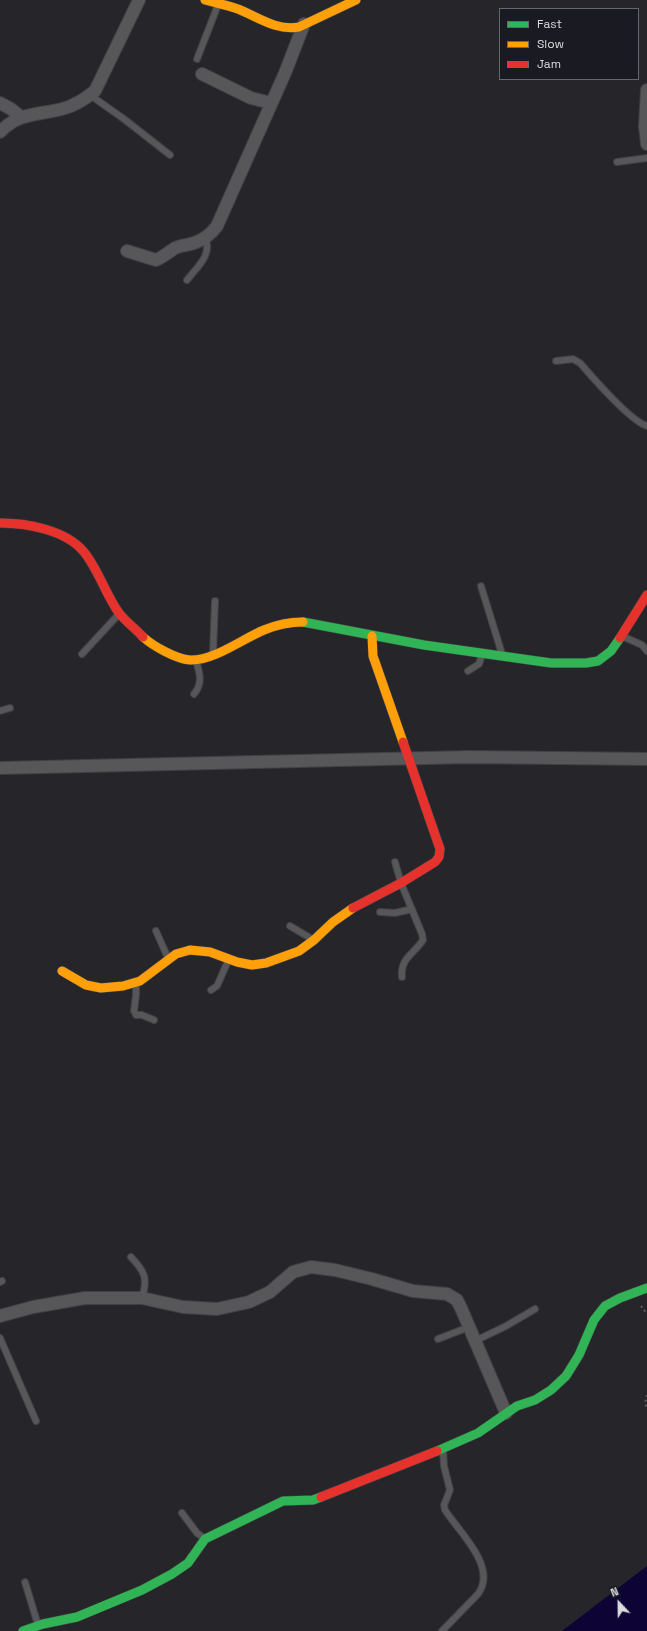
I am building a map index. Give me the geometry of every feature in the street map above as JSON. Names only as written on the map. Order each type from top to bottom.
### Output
[{"type":"street","points":[[0,132],[21,117],[63,109],[84,100],[90,95],[98,85],[139,0]]},
{"type":"street","points":[[205,0],[239,9],[282,28],[292,29],[304,24],[340,3],[356,0]]},
{"type":"street","points":[[127,251],[156,260],[166,256],[174,249],[194,243],[212,232],[271,103],[304,24]]},
{"type":"street","points":[[202,74],[251,98],[271,103]]},
{"type":"street","points":[[647,90],[645,126],[647,144]]},
{"type":"street","points":[[0,103],[11,108],[21,117]]},
{"type":"street","points":[[0,523],[16,523],[47,529],[71,541],[84,552],[120,614],[151,644],[181,658],[189,660],[213,654],[263,630],[280,624],[302,622],[372,636],[502,656],[551,663],[586,663],[598,661],[611,651],[647,595]]},
{"type":"street","points":[[62,971],[86,984],[100,988],[123,986],[140,981],[176,954],[190,950],[210,952],[237,962],[252,965],[266,963],[300,951],[333,922],[352,908],[401,883],[435,862],[439,857],[440,852],[374,656],[372,636]]},
{"type":"street","points":[[0,768],[469,757],[647,759]]},
{"type":"street","points":[[0,1316],[33,1307],[85,1298],[142,1298],[183,1307],[217,1309],[249,1302],[270,1292],[293,1272],[311,1267],[334,1270],[372,1278],[413,1291],[447,1294],[457,1300],[506,1413]]},
{"type":"street","points":[[23,1631],[77,1617],[142,1590],[172,1574],[188,1563],[205,1539],[283,1501],[313,1500],[443,1449],[478,1433],[516,1406],[535,1400],[551,1390],[566,1376],[579,1355],[594,1320],[606,1306],[620,1298],[647,1288]]},
{"type":"lane","points":[[197,59],[219,4]]},
{"type":"lane","points":[[90,95],[170,155]]},
{"type":"lane","points":[[617,162],[647,158]]},
{"type":"lane","points":[[187,280],[207,255],[208,244],[205,237]]},
{"type":"lane","points":[[556,361],[573,359],[580,363],[627,412],[643,425],[647,426]]},
{"type":"lane","points":[[481,586],[502,656]]},
{"type":"lane","points":[[213,654],[215,601]]},
{"type":"lane","points":[[82,654],[120,614]]},
{"type":"lane","points":[[622,636],[642,645],[647,651]]},
{"type":"lane","points":[[468,671],[479,664],[481,658],[479,652]]},
{"type":"lane","points":[[194,694],[199,688],[200,683],[200,672],[196,659]]},
{"type":"lane","points":[[0,712],[10,708]]},
{"type":"lane","points":[[395,862],[401,883],[422,934],[423,940],[403,963],[401,968],[402,977]]},
{"type":"lane","points":[[380,912],[395,913],[412,909]]},
{"type":"lane","points":[[290,926],[303,932],[314,940]]},
{"type":"lane","points":[[156,932],[169,960]]},
{"type":"lane","points":[[211,990],[217,986],[229,959]]},
{"type":"lane","points":[[136,982],[134,1011],[136,1015],[142,1015],[154,1020]]},
{"type":"lane","points":[[131,1258],[142,1269],[145,1277],[145,1288],[142,1298]]},
{"type":"lane","points":[[476,1341],[535,1309]]},
{"type":"lane","points":[[438,1339],[470,1327]]},
{"type":"lane","points":[[0,1338],[36,1421]]},
{"type":"lane","points":[[442,1631],[478,1594],[484,1582],[482,1564],[445,1510],[444,1505],[450,1490],[444,1466],[443,1449]]},
{"type":"lane","points":[[182,1513],[197,1533],[205,1539]]},
{"type":"lane","points":[[25,1582],[38,1626]]},
{"type":"path","points":[[647,1395],[647,1408]]},
{"type":"shaded area","points":[[647,1566],[647,1631],[562,1631]]},
{"type":"traffic: fast","points":[[303,622],[424,645],[551,663],[586,663],[598,661],[611,651],[620,638]]},
{"type":"traffic: fast","points":[[437,1451],[478,1433],[517,1406],[535,1400],[551,1390],[566,1376],[579,1355],[594,1320],[605,1306],[620,1298],[647,1288]]},
{"type":"traffic: fast","points":[[23,1631],[43,1624],[77,1617],[142,1590],[172,1574],[188,1563],[205,1539],[283,1501],[313,1500],[321,1497]]},
{"type":"traffic: slow","points":[[205,0],[238,9],[275,25],[291,28],[299,27],[356,0]]},
{"type":"traffic: slow","points":[[143,637],[172,655],[190,660],[209,657],[269,628],[288,623],[303,622]]},
{"type":"traffic: slow","points":[[372,636],[373,656],[403,742]]},
{"type":"traffic: slow","points":[[62,971],[86,985],[101,988],[123,986],[140,981],[176,954],[190,950],[210,952],[237,962],[252,965],[266,963],[299,951],[314,940],[333,922],[353,908]]},
{"type":"traffic: jam","points":[[0,523],[22,524],[45,529],[57,533],[76,544],[89,559],[119,613],[143,637]]},
{"type":"traffic: jam","points":[[620,638],[647,595]]},
{"type":"traffic: jam","points":[[353,908],[401,883],[435,862],[439,857],[440,849],[403,742]]},
{"type":"traffic: jam","points":[[321,1497],[437,1451]]}]
